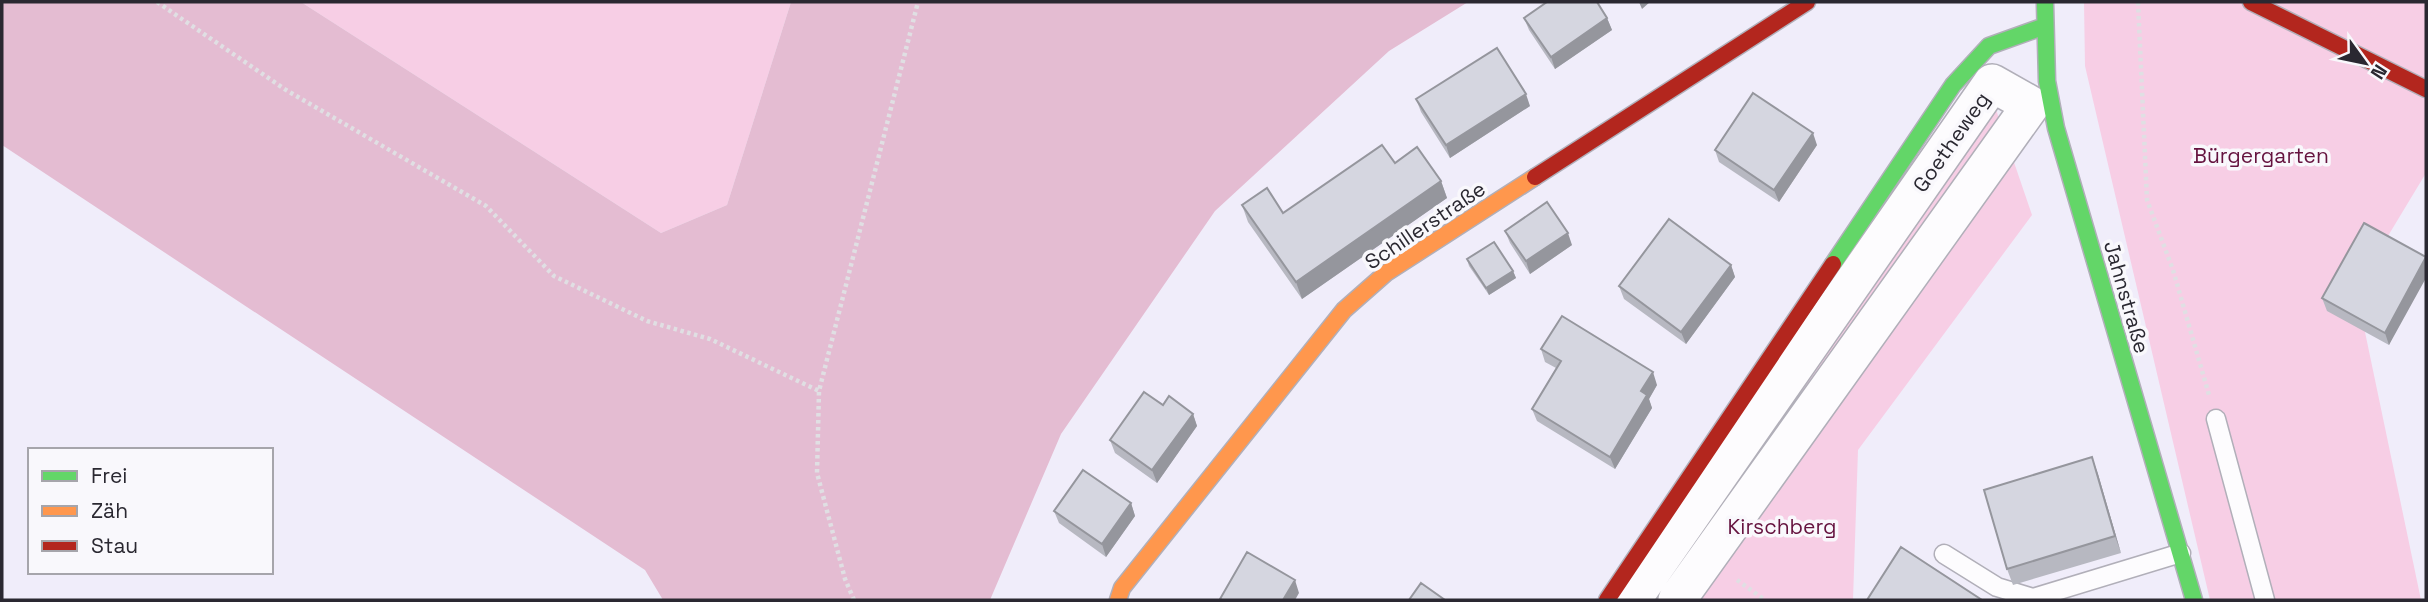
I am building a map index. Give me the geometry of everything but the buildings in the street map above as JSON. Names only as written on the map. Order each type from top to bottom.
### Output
[{"type":"street","name":"Schillerstraße","points":[[1118,600],[1122,588],[1307,353],[1344,310],[1386,273],[1807,2]]},
{"type":"street","name":"Jahnstraße","points":[[2045,2],[2047,81],[2056,128],[2194,600]]},
{"type":"street","points":[[2251,2],[2426,89]]},
{"type":"street","name":"Goetheweg","points":[[1607,600],[1953,85],[1989,46],[2045,26]]},
{"type":"street","name":"Goetheweg","points":[[1632,600],[1992,83],[2031,105],[1678,600]]},
{"type":"lane","points":[[2216,419],[2265,600]]},
{"type":"lane","points":[[1944,554],[1997,587],[2033,598],[2180,553]]},
{"type":"path","points":[[157,2],[286,90],[486,206],[554,276],[647,321],[710,339],[819,391]]},
{"type":"path","points":[[855,600],[845,579],[817,473],[819,391],[918,2]]},
{"type":"path","points":[[2138,2],[2147,200],[2173,270],[2216,419]]},
{"type":"path","points":[[1735,579],[1765,600]]},
{"type":"green space","points":[[301,2],[791,2],[727,205],[661,233]]},
{"type":"green space","name":"Bürgergarten","points":[[2084,2],[2426,2],[2426,173],[2356,289],[2421,600],[2210,600],[2085,66]]},
{"type":"green space","name":"Kirschberg","points":[[1990,92],[2032,215],[1858,450],[1853,600],[1641,600]]},
{"type":"shaded area","points":[[2,2],[301,2],[661,233],[727,205],[791,2],[1468,2],[1389,51],[1215,211],[1061,434],[990,600],[663,600],[645,570],[2,145]]},
{"type":"traffic: fast","points":[[2045,4],[2047,81],[2056,128],[2194,600]]},
{"type":"traffic: fast","points":[[1833,264],[1953,85],[1989,46],[2045,26]]},
{"type":"traffic: slow","points":[[1118,600],[1122,588],[1344,310],[1386,273],[1535,177]]},
{"type":"traffic: jam","points":[[1535,177],[1807,2]]},
{"type":"traffic: jam","points":[[2251,2],[2426,89]]},
{"type":"traffic: jam","points":[[1607,600],[1833,264]]}]
